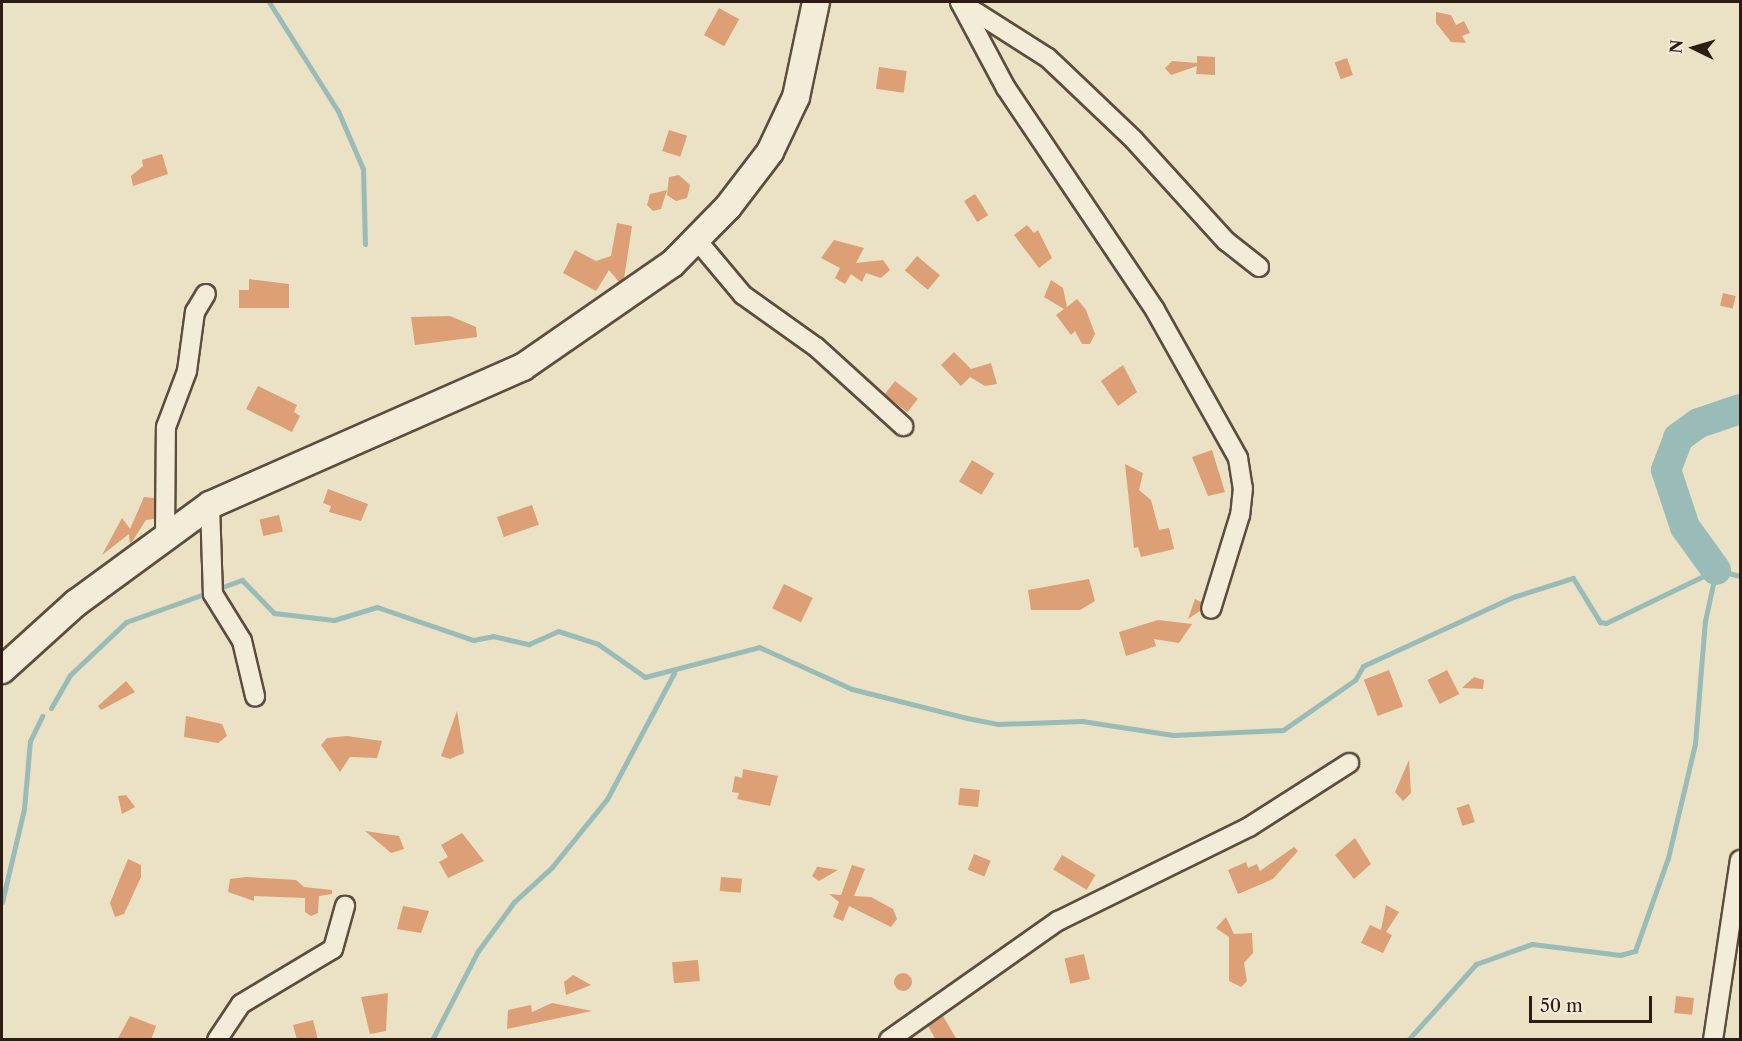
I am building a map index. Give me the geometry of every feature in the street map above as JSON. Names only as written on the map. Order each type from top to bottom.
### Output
[{"type":"street","points":[[2,670],[76,603],[165,535],[210,505],[523,367],[596,321],[696,239],[770,152],[796,97],[817,2]]},
{"type":"street","points":[[960,2],[1048,58],[1134,140],[1226,241],[1259,267]]},
{"type":"street","points":[[960,2],[1006,88],[1155,310],[1238,458],[1243,488],[1240,515],[1210,609]]},
{"type":"street","points":[[696,239],[743,295],[816,347],[903,426]]},
{"type":"street","points":[[165,535],[166,428],[187,371],[195,312],[206,294]]},
{"type":"street","points":[[210,505],[213,594],[242,641],[255,696]]},
{"type":"street","points":[[889,1040],[1058,921],[1249,827],[1348,764]]},
{"type":"street","points":[[1713,1040],[1740,860]]},
{"type":"street","points":[[217,1040],[241,1004],[333,949],[345,906]]},
{"type":"building","points":[[719,8],[739,19],[724,46],[704,35]]},
{"type":"building","points":[[1436,12],[1451,15],[1456,25],[1464,21],[1470,33],[1462,36],[1466,43],[1451,42],[1436,23]]},
{"type":"building","points":[[1197,56],[1215,57],[1215,75],[1196,74],[1197,66],[1171,75],[1165,68],[1172,61],[1197,63]]},
{"type":"building","points":[[1347,58],[1353,75],[1341,79],[1335,62]]},
{"type":"building","points":[[879,67],[907,71],[904,93],[876,89]]},
{"type":"building","points":[[669,130],[687,136],[680,157],[662,151]]},
{"type":"building","points":[[162,154],[168,174],[133,186],[131,176],[143,166],[142,160]]},
{"type":"building","points":[[679,175],[690,185],[687,198],[676,201],[667,195],[669,177]]},
{"type":"building","points":[[667,190],[661,209],[653,211],[647,205],[650,194]]},
{"type":"building","points":[[975,194],[988,215],[977,222],[964,201]]},
{"type":"building","points":[[617,223],[632,226],[624,279],[619,282],[609,270],[596,291],[563,273],[575,250],[596,261],[611,256]]},
{"type":"building","points":[[1027,225],[1034,233],[1038,230],[1052,258],[1039,268],[1014,235]]},
{"type":"building","points":[[834,240],[864,248],[856,263],[883,260],[890,270],[881,278],[866,273],[862,282],[851,274],[845,284],[835,278],[840,268],[821,258]]},
{"type":"building","points":[[917,256],[940,275],[928,290],[905,271]]},
{"type":"building","points":[[249,279],[289,284],[289,308],[239,308],[239,290],[249,290]]},
{"type":"building","points":[[1051,280],[1063,288],[1067,307],[1077,299],[1086,310],[1095,334],[1090,344],[1082,344],[1075,331],[1071,335],[1056,315],[1064,309],[1044,297]]},
{"type":"building","points":[[1723,293],[1736,296],[1733,309],[1720,306]]},
{"type":"building","points":[[450,316],[476,327],[477,337],[415,345],[411,317]]},
{"type":"building","points":[[954,352],[971,369],[991,363],[997,384],[985,386],[970,377],[961,386],[941,365]]},
{"type":"building","points":[[1123,365],[1137,392],[1118,406],[1101,381]]},
{"type":"building","points":[[895,381],[918,399],[907,412],[885,394]]},
{"type":"building","points":[[258,386],[297,405],[294,412],[300,416],[292,432],[246,409]]},
{"type":"building","points":[[1212,450],[1225,492],[1208,496],[1192,457]]},
{"type":"building","points":[[972,460],[994,473],[981,495],[959,481]]},
{"type":"building","points":[[1125,464],[1143,473],[1139,490],[1151,500],[1159,530],[1169,528],[1174,549],[1141,557],[1138,547],[1134,548]]},
{"type":"building","points":[[328,489],[368,504],[361,521],[329,512],[331,506],[323,503]]},
{"type":"building","points":[[144,497],[154,498],[154,519],[146,520],[130,545],[129,534],[102,555],[122,518],[130,529]]},
{"type":"building","points":[[532,505],[539,525],[504,537],[497,517]]},
{"type":"building","points":[[279,515],[283,532],[263,536],[260,519]]},
{"type":"building","points":[[1089,579],[1095,601],[1080,610],[1031,610],[1028,590]]},
{"type":"building","points":[[784,584],[813,598],[801,622],[772,608]]},
{"type":"building","points":[[1195,599],[1201,602],[1200,611],[1188,619]]},
{"type":"building","points":[[1158,620],[1192,624],[1179,643],[1154,639],[1156,646],[1126,656],[1119,632]]},
{"type":"building","points":[[1389,670],[1403,706],[1378,716],[1364,680]]},
{"type":"building","points":[[1447,670],[1459,694],[1440,704],[1427,680]]},
{"type":"building","points":[[1474,677],[1484,680],[1483,689],[1462,688]]},
{"type":"building","points":[[126,681],[135,692],[101,710],[98,706]]},
{"type":"building","points":[[457,711],[464,753],[450,759],[441,756]]},
{"type":"building","points":[[186,716],[222,724],[227,736],[218,743],[184,737]]},
{"type":"building","points":[[347,736],[382,741],[377,758],[350,757],[340,772],[321,745],[327,738]]},
{"type":"building","points":[[1409,760],[1411,793],[1403,801],[1395,792]]},
{"type":"building","points":[[743,769],[778,776],[770,806],[737,799],[739,793],[732,792],[735,776],[742,778]]},
{"type":"building","points":[[960,788],[980,790],[978,807],[958,805]]},
{"type":"building","points":[[126,795],[135,807],[122,814],[118,796]]},
{"type":"building","points":[[1469,804],[1475,822],[1463,826],[1457,808]]},
{"type":"building","points":[[365,831],[399,836],[404,849],[391,853]]},
{"type":"building","points":[[462,833],[484,861],[448,878],[439,862],[448,857],[441,845]]},
{"type":"building","points":[[1355,838],[1371,864],[1354,879],[1335,855]]},
{"type":"building","points":[[1294,847],[1298,851],[1273,879],[1238,894],[1228,870],[1246,862],[1248,868],[1257,864],[1260,871]]},
{"type":"building","points":[[974,854],[991,861],[984,877],[968,870]]},
{"type":"building","points":[[1062,855],[1095,875],[1087,890],[1053,870]]},
{"type":"building","points":[[128,859],[141,865],[141,877],[124,914],[115,917],[110,903]]},
{"type":"building","points":[[852,865],[865,869],[854,896],[871,897],[893,909],[897,919],[891,927],[849,906],[843,921],[833,917],[839,902],[829,894],[841,895]]},
{"type":"building","points":[[817,867],[838,870],[819,881],[812,876]]},
{"type":"building","points":[[246,877],[296,880],[304,887],[332,890],[332,894],[319,896],[318,913],[311,916],[305,912],[305,898],[254,896],[254,901],[228,892],[230,879]]},
{"type":"building","points":[[721,877],[742,879],[741,893],[720,891]]},
{"type":"building","points":[[1386,905],[1399,912],[1386,932],[1392,935],[1383,953],[1361,943],[1370,925],[1381,930]]},
{"type":"building","points":[[403,906],[429,911],[421,933],[397,929]]},
{"type":"building","points":[[1226,917],[1234,934],[1252,933],[1253,953],[1244,963],[1247,981],[1241,987],[1229,981],[1229,937],[1216,928]]},
{"type":"building","points":[[1084,954],[1090,979],[1070,984],[1065,958]]},
{"type":"building","points":[[698,960],[700,981],[674,983],[672,962]]},
{"type":"building","points":[[903,973],[909,976],[912,982],[909,988],[903,991],[897,988],[894,982],[897,976]]},
{"type":"building","points":[[573,975],[591,985],[566,995],[564,982]]},
{"type":"building","points":[[388,993],[386,1031],[370,1034],[361,997]]},
{"type":"building","points":[[1676,996],[1694,998],[1692,1015],[1674,1013]]},
{"type":"building","points":[[552,1003],[592,1011],[507,1029],[508,1010],[531,1005],[532,1012]]},
{"type":"building","points":[[130,1016],[156,1026],[151,1040],[117,1040]]},
{"type":"building","points":[[943,1016],[957,1040],[936,1040],[928,1026]]},
{"type":"building","points":[[313,1020],[318,1040],[297,1040],[293,1025]]},
{"type":"waterway","points":[[269,2],[338,111],[363,169],[365,244]]},
{"type":"waterway","points":[[1716,570],[1685,527],[1666,470],[1678,438],[1699,423],[1740,409]]},
{"type":"waterway","points":[[217,589],[242,580],[274,613],[334,620],[377,607],[473,640],[493,636],[529,644],[558,631],[598,644],[645,677],[759,647],[852,689],[967,718],[998,724],[1082,721],[1173,735],[1283,730],[1355,680],[1363,666],[1513,597],[1573,578],[1600,622],[1606,623],[1716,570],[1740,576]]},
{"type":"waterway","points":[[1408,1040],[1476,964],[1532,944],[1620,955],[1635,951],[1668,858],[1695,744],[1705,621],[1716,570]]},
{"type":"waterway","points":[[51,708],[70,675],[126,622],[210,592]]},
{"type":"waterway","points":[[432,1040],[478,951],[514,902],[552,867],[607,799],[674,673]]},
{"type":"waterway","points":[[2,902],[24,809],[30,741],[42,716]]}]
